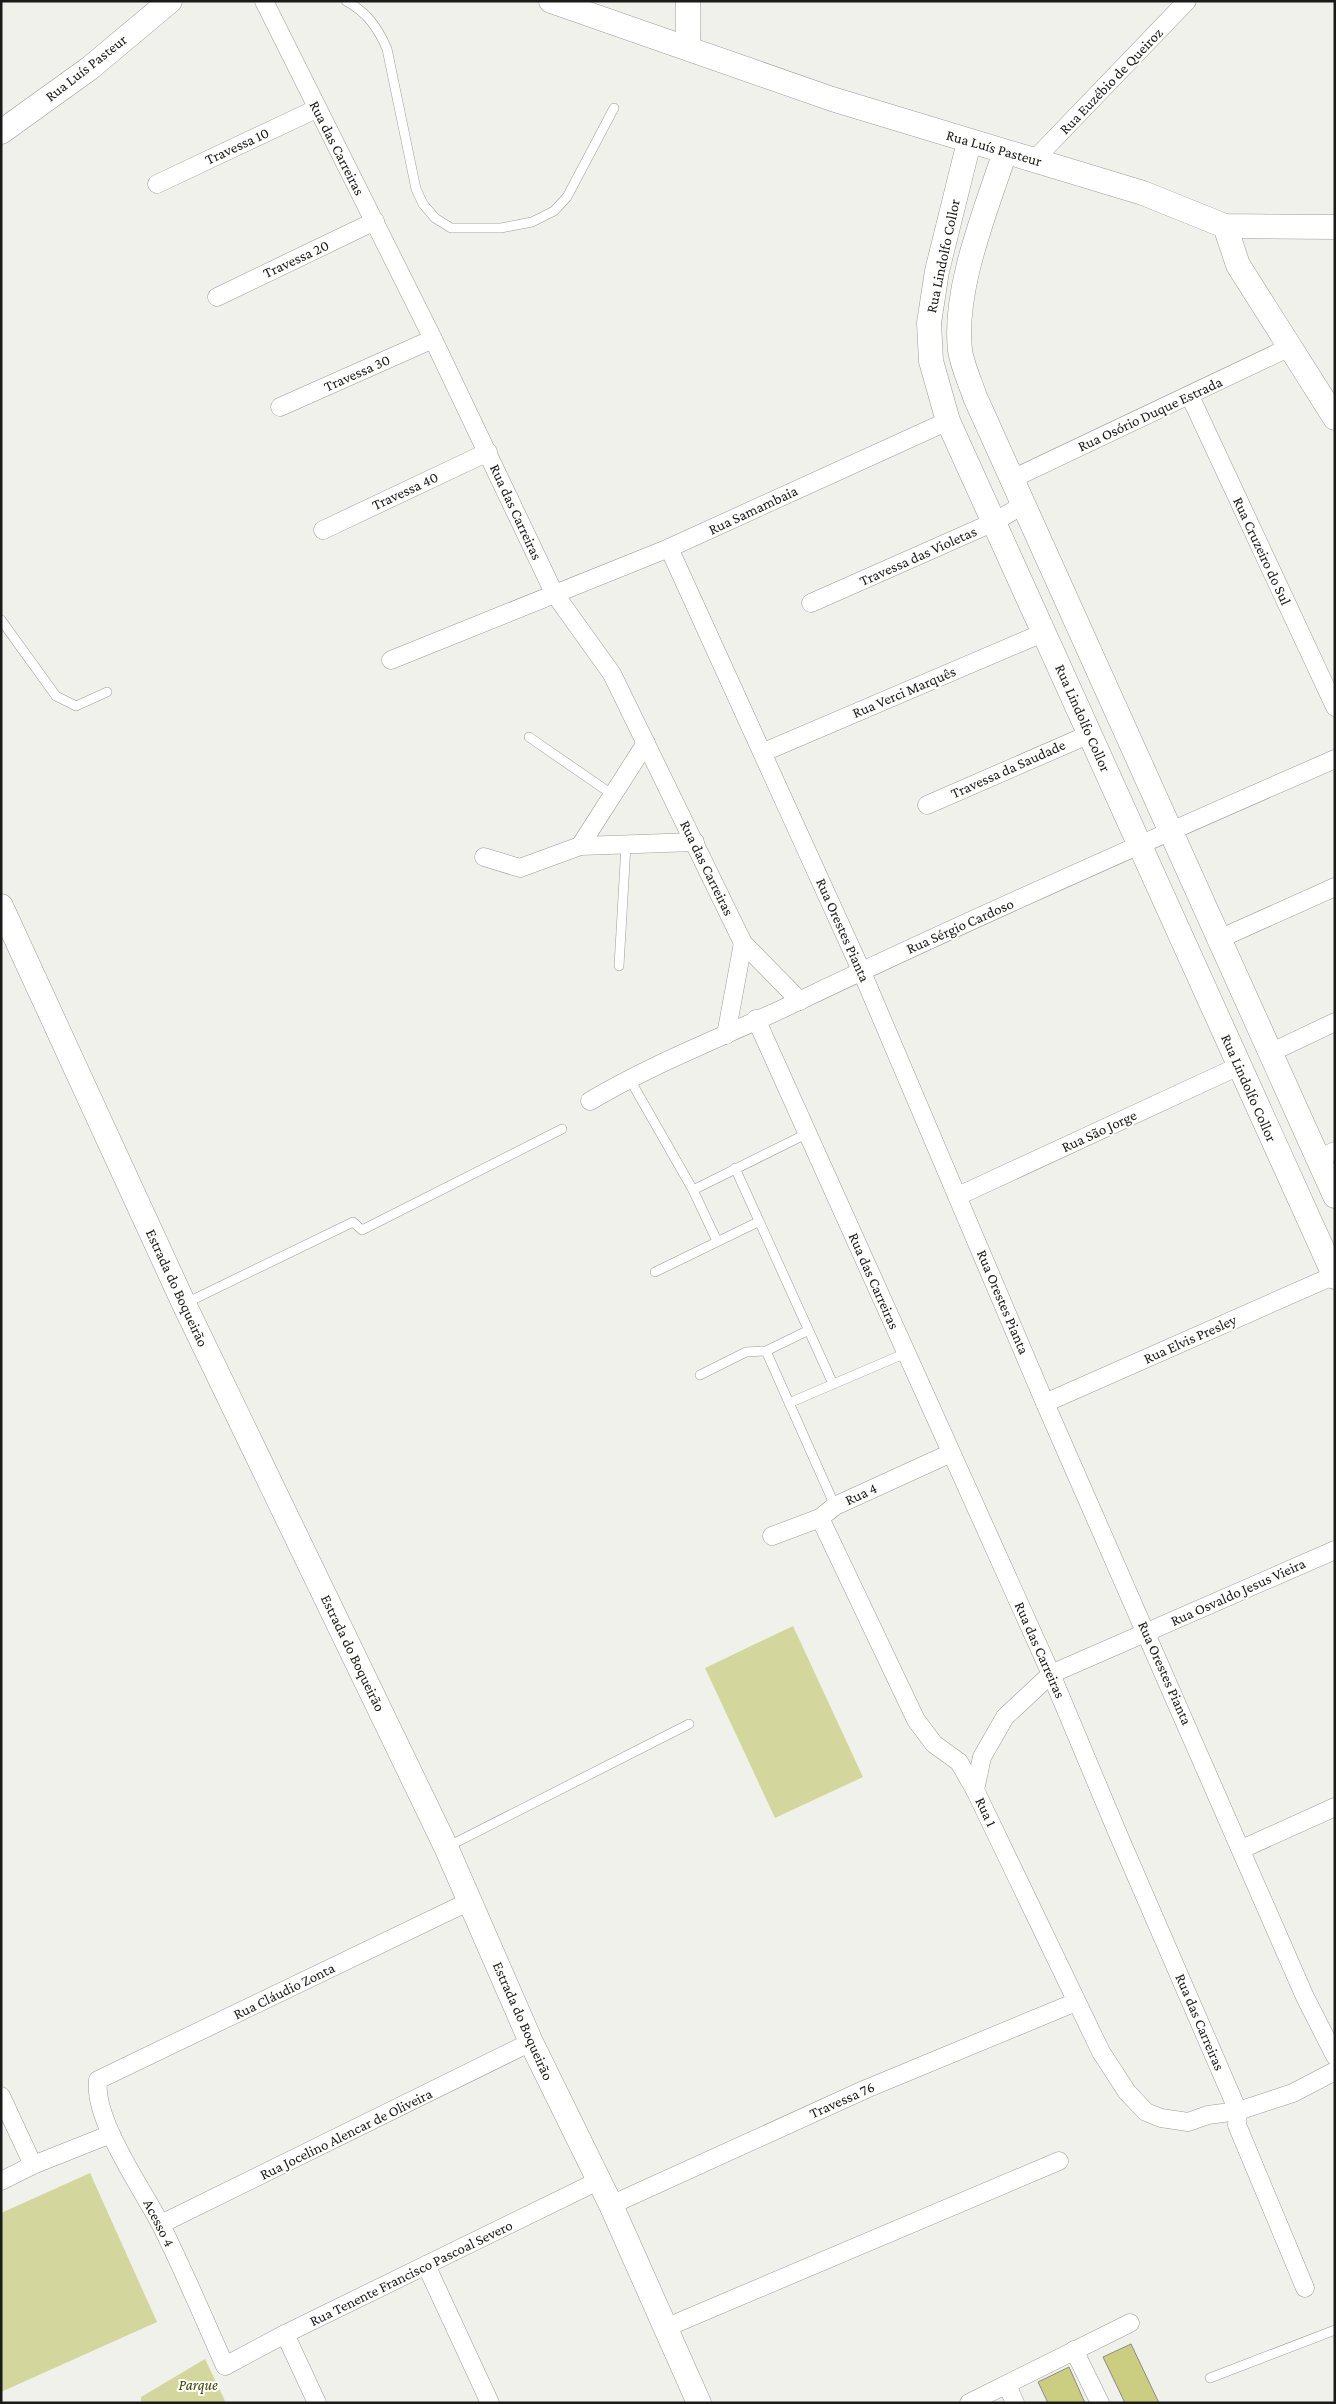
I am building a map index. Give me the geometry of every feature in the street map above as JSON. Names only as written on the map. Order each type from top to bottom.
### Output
[{"type":"street","name":"Rua das Carreiras","points":[[264,1],[316,109],[375,221],[433,339],[554,593],[612,674],[743,943],[800,1000]]},
{"type":"street","name":"Rua Luís Pasteur","points":[[551,1],[832,99],[969,142],[1143,193],[1225,226]]},
{"type":"street","points":[[688,1],[688,48]]},
{"type":"street","name":"Rua Euzébio de Queiroz","points":[[1034,160],[1187,1]]},
{"type":"street","name":"Rua Luís Pasteur","points":[[1,132],[90,68],[160,4]]},
{"type":"street","name":"Travessa 10","points":[[157,184],[316,109]]},
{"type":"street","name":"Rua Lindolfo Collor","points":[[969,142],[937,271],[929,323],[931,361],[948,421],[1045,632],[1334,1276]]},
{"type":"street","name":"Rua Lindolfo Collor","points":[[1004,152],[966,274],[959,322],[960,351],[975,397],[1270,1053],[1326,1155],[1335,1196]]},
{"type":"street","name":"Travessa 20","points":[[217,297],[375,221]]},
{"type":"street","points":[[1335,227],[1225,226],[1238,265],[1288,348],[1335,418]]},
{"type":"street","name":"Travessa 30","points":[[280,407],[433,339]]},
{"type":"street","name":"Rua Osório Duque Estrada","points":[[1012,479],[1288,348]]},
{"type":"street","name":"Rua Cruzeiro do Sul","points":[[1190,396],[1335,707]]},
{"type":"street","name":"Rua Samambaia","points":[[391,660],[669,548],[948,421]]},
{"type":"street","name":"Travessa 40","points":[[323,530],[488,452]]},
{"type":"street","name":"Travessa das Violetas","points":[[811,603],[994,522],[1023,505]]},
{"type":"street","name":"Rua Orestes Pianta","points":[[669,548],[764,752],[861,970],[1046,1403],[1305,1997],[1335,2056]]},
{"type":"street","name":"Rua Verci Marquês","points":[[764,752],[1045,632]]},
{"type":"street","name":"Travessa da Saudade","points":[[927,805],[1090,734]]},
{"type":"street","points":[[580,846],[646,743]]},
{"type":"street","name":"Rua Sérgio Cardoso","points":[[590,1101],[629,1078],[726,1035],[861,970],[1335,759]]},
{"type":"street","points":[[484,857],[520,868],[580,846],[695,842]]},
{"type":"street","points":[[1219,939],[1335,887]]},
{"type":"street","name":"Estrada do Boqueirão","points":[[1,906],[184,1304],[446,1848],[532,2042],[611,2205],[699,2403]]},
{"type":"street","points":[[726,1035],[743,943]]},
{"type":"street","name":"Rua das Carreiras","points":[[756,1020],[1052,1674],[1118,1834],[1238,2111],[1238,2125],[1305,2288]]},
{"type":"street","points":[[1270,1053],[1335,1022]]},
{"type":"street","name":"Rua São Jorge","points":[[958,1196],[1239,1066]]},
{"type":"street","name":"Rua Elvis Presley","points":[[1046,1403],[1334,1276]]},
{"type":"street","name":"Rua 4","points":[[772,1536],[820,1518],[835,1506],[951,1453]]},
{"type":"street","name":"Rua 1","points":[[820,1518],[916,1720],[934,1744],[958,1762],[975,1790],[1101,2052],[1127,2092],[1146,2112],[1161,2118],[1188,2122],[1208,2115],[1238,2111]]},
{"type":"street","name":"Rua Osvaldo Jesus Vieira","points":[[975,1790],[982,1757],[1005,1717],[1052,1674],[1335,1550]]},
{"type":"street","points":[[1242,1849],[1335,1807]]},
{"type":"street","name":"Rua Cláudio Zonta","points":[[98,2080],[470,1901]]},
{"type":"street","name":"Travessa 76","points":[[611,2205],[866,2089],[1076,2002]]},
{"type":"street","name":"Rua Jocelino Alencar de Oliveira","points":[[160,2224],[532,2042]]},
{"type":"street","points":[[1238,2111],[1293,2093],[1335,2072]]},
{"type":"street","name":"Acesso 4","points":[[98,2080],[97,2093],[111,2134],[160,2224],[225,2366]]},
{"type":"street","points":[[1,2096],[33,2165]]},
{"type":"street","points":[[1,2181],[33,2165],[111,2134]]},
{"type":"street","points":[[665,2328],[1059,2161]]},
{"type":"street","name":"Rua Tenente Francisco Pascoal Severo","points":[[225,2366],[285,2334],[598,2181]]},
{"type":"street","points":[[426,2265],[490,2403]]},
{"type":"street","points":[[969,2403],[1130,2323]]},
{"type":"street","points":[[285,2334],[317,2403]]},
{"type":"street","points":[[1074,2350],[1100,2403]]},
{"type":"street","points":[[1007,2385],[1015,2403]]},
{"type":"lane","points":[[346,1],[358,7],[380,33],[387,49],[416,189],[423,204],[435,218],[451,228],[501,228],[532,222],[554,211],[567,197],[614,108]]},
{"type":"lane","points":[[1,620],[56,696],[76,706],[107,692]]},
{"type":"lane","points":[[529,737],[612,795]]},
{"type":"lane","points":[[619,966],[626,845]]},
{"type":"lane","points":[[629,1078],[694,1190],[717,1241]]},
{"type":"lane","points":[[184,1304],[353,1222],[362,1230],[562,1129]]},
{"type":"lane","points":[[694,1190],[808,1133]]},
{"type":"lane","points":[[736,1168],[758,1222],[833,1384]]},
{"type":"lane","points":[[655,1272],[758,1222]]},
{"type":"lane","points":[[700,1375],[746,1352],[766,1351],[807,1331]]},
{"type":"lane","points":[[766,1351],[835,1506]]},
{"type":"lane","points":[[789,1403],[906,1352]]},
{"type":"lane","points":[[446,1848],[689,1724]]},
{"type":"lane","points":[[1210,2378],[1335,2330]]},
{"type":"green space","points":[[793,1626],[863,1777],[775,1818],[705,1668]]},
{"type":"green space","points":[[90,2173],[157,2322],[1,2392],[1,2213]]},
{"type":"green space","name":"Parque","points":[[205,2359],[226,2403],[141,2403],[141,2397]]},
{"type":"building","points":[[1131,2344],[1159,2403],[1125,2403],[1103,2357]]},
{"type":"building","points":[[1069,2367],[1085,2403],[1048,2403],[1038,2382]]}]
